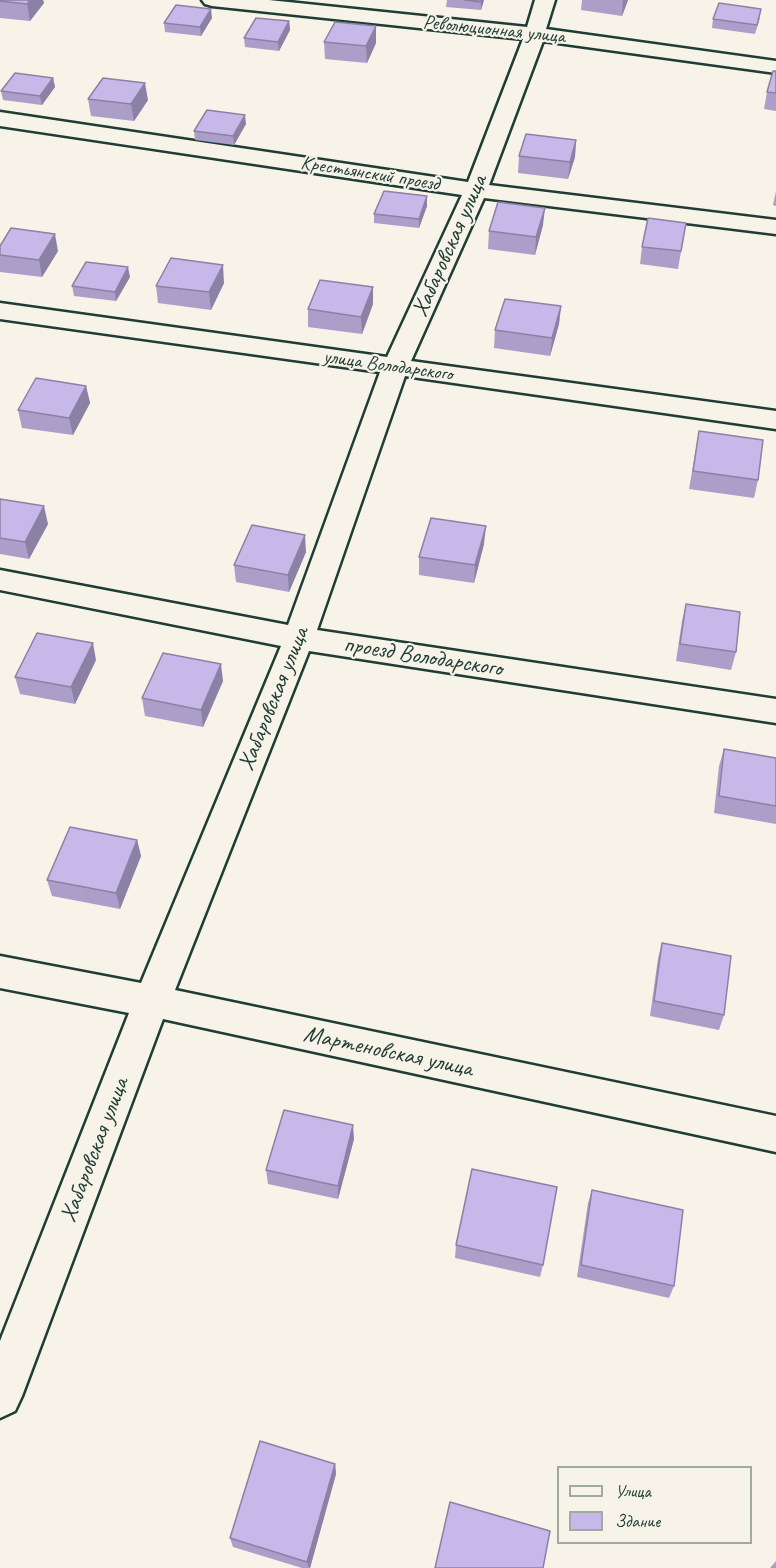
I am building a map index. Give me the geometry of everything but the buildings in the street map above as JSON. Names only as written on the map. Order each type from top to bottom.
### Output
[{"type":"street","name":"Революционная улица","points":[[212,0],[535,34],[776,67]]},
{"type":"street","name":"Хабаровская улица","points":[[0,1396],[152,1001],[299,638],[396,367],[476,190],[535,34],[545,0]]},
{"type":"street","name":"Крестьянский проезд","points":[[0,119],[476,190],[776,227]]},
{"type":"street","name":"улица Володарского","points":[[0,311],[776,420]]},
{"type":"street","name":"проезд Володарского","points":[[0,580],[299,638],[776,711]]},
{"type":"street","name":"Мартеновская улица","points":[[0,972],[152,1001],[776,1134]]}]
